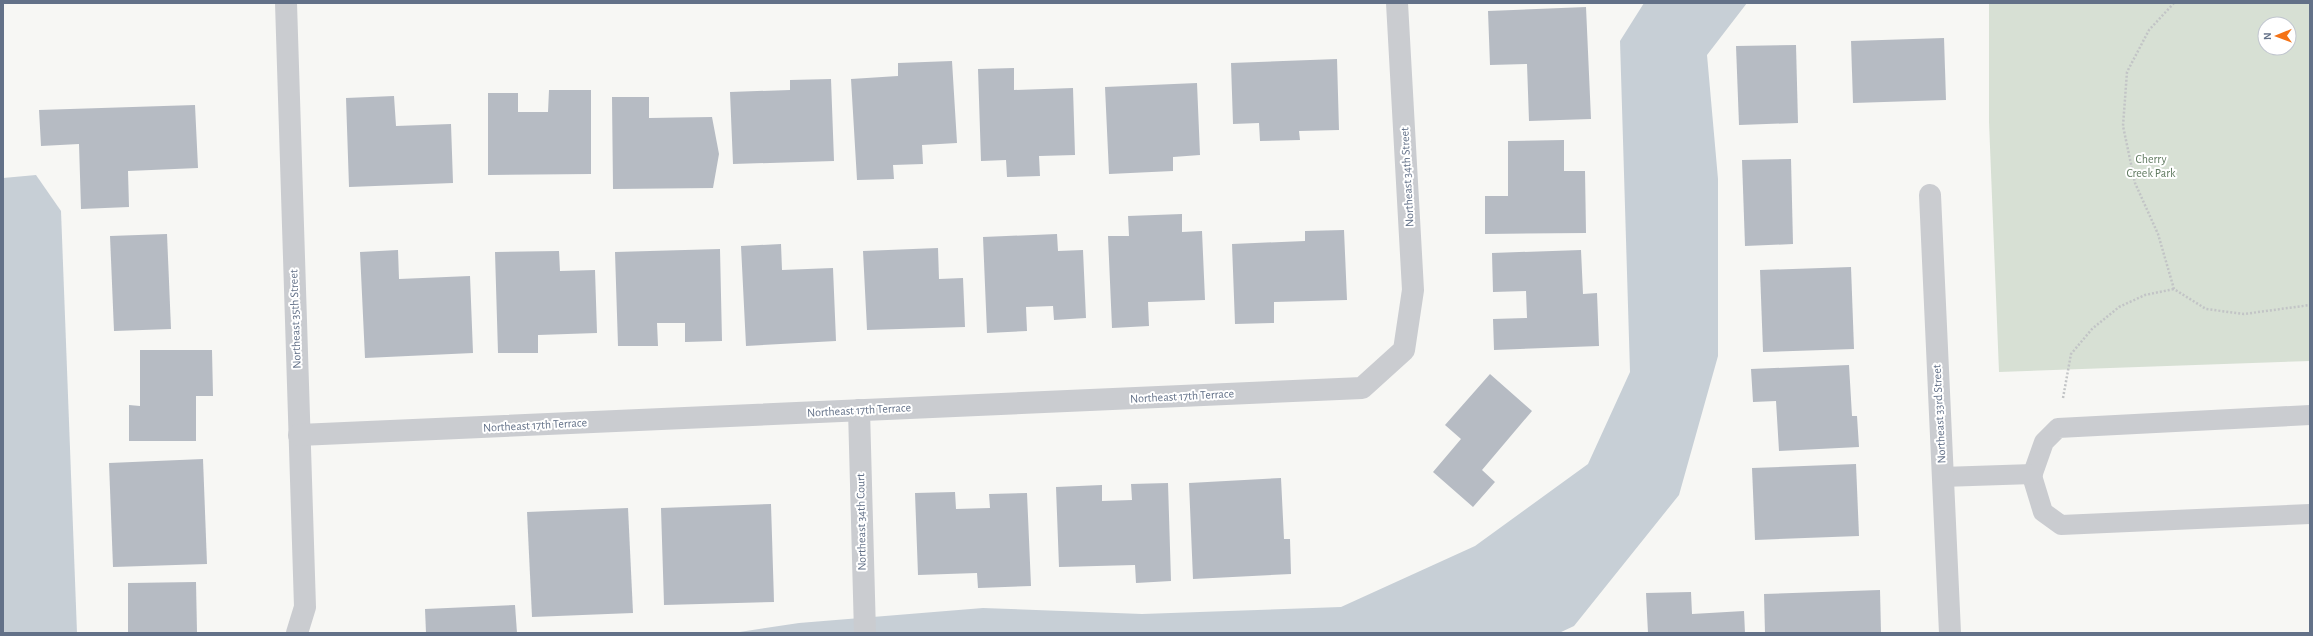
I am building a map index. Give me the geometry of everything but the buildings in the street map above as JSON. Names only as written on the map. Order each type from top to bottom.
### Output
[{"type":"street","name":"Northeast 35th Street","points":[[286,3],[305,608],[297,633]]},
{"type":"street","name":"Northeast 34th Street","points":[[1397,3],[1413,290],[1404,350]]},
{"type":"street","name":"Northeast 33rd Street","points":[[1930,195],[1950,633]]},
{"type":"street","name":"Northeast 17th Terrace","points":[[299,435],[1362,388],[1404,350]]},
{"type":"street","name":"Northeast 34th Court","points":[[859,410],[862,581],[865,633]]},
{"type":"lane","points":[[2310,415],[2058,428],[2044,442],[2033,474],[2043,512],[2061,525],[2310,514]]},
{"type":"lane","points":[[1942,477],[2033,474]]},
{"type":"path","points":[[2174,3],[2149,30],[2127,72],[2123,126],[2135,184],[2158,234],[2174,289],[2206,309],[2244,314],[2310,305]]},
{"type":"path","points":[[2058,428],[2071,354],[2092,329],[2119,308],[2145,296],[2174,289]]},
{"type":"green space","name":"Cherry Creek Park","points":[[1989,3],[2310,3],[2310,361],[1999,372],[1989,122]]},
{"type":"shaded area","points":[[1644,3],[1747,3],[1707,55],[1718,179],[1718,356],[1679,495],[1574,626],[1559,633],[733,633],[799,623],[983,608],[1142,614],[1341,607],[1475,546],[1588,464],[1630,372],[1620,41]]},
{"type":"shaded area","points":[[36,175],[61,211],[77,633],[3,633],[3,178]]}]
